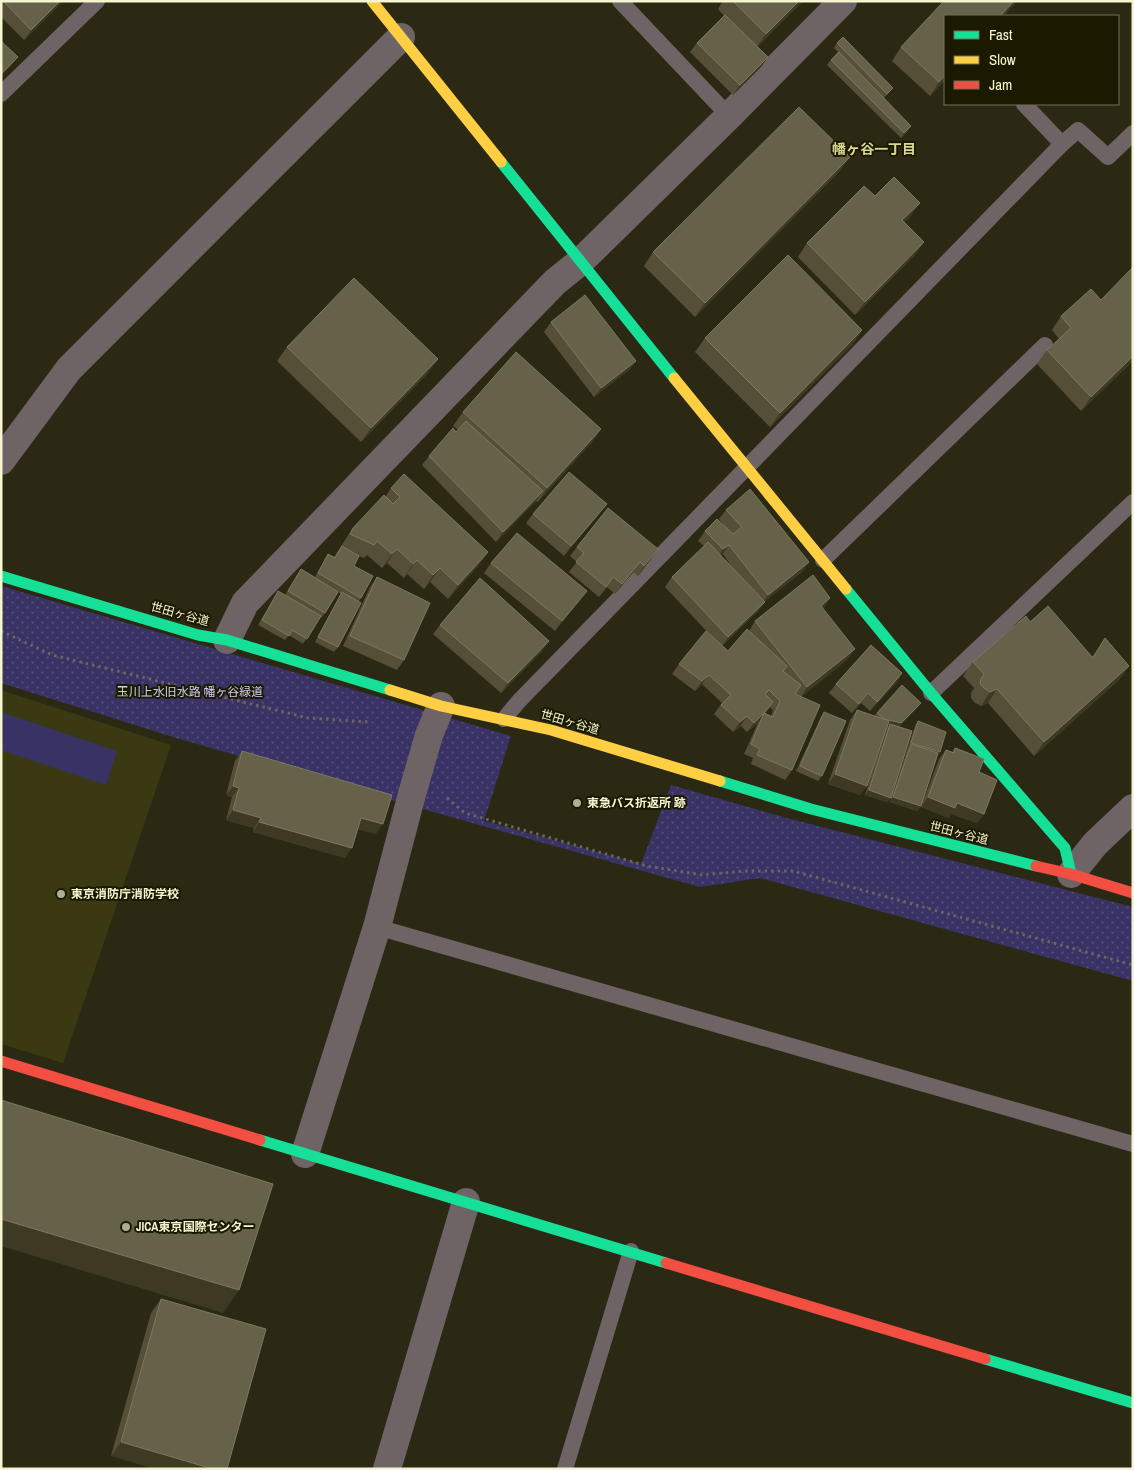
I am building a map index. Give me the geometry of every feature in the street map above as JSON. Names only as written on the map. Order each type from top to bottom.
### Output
[{"type":"street","points":[[372,1],[746,467],[931,693],[1065,848],[1071,874]]},
{"type":"street","points":[[226,640],[245,602],[555,282],[580,261],[729,116],[843,1]]},
{"type":"street","points":[[1,460],[69,370],[401,37]]},
{"type":"street","name":"世田ヶ谷道","points":[[1,576],[198,635],[226,640],[440,706],[551,730],[811,809],[1071,874],[1133,893]]},
{"type":"street","points":[[305,1154],[377,927],[417,777],[429,735],[440,706]]},
{"type":"street","points":[[1071,874],[1095,844],[1133,808]]},
{"type":"street","points":[[1,1061],[1133,1403]]},
{"type":"street","points":[[387,1469],[466,1202]]},
{"type":"lane","points":[[1,94],[97,1]]},
{"type":"lane","points":[[620,1],[729,116]]},
{"type":"lane","points":[[1025,105],[1062,144]]},
{"type":"lane","points":[[504,719],[519,701],[746,467],[1062,144],[1078,130],[1108,157],[1133,133]]},
{"type":"lane","points":[[823,560],[1045,345]]},
{"type":"lane","points":[[931,693],[1133,502]]},
{"type":"lane","points":[[377,927],[1133,1144]]},
{"type":"lane","points":[[565,1469],[631,1251]]},
{"type":"path","points":[[1,631],[52,655],[308,718],[377,722]]},
{"type":"path","points":[[443,795],[465,813],[647,866],[702,875],[744,871],[793,871],[1133,965]]},
{"type":"shaded area","name":"東京消防庁消防学校","points":[[1,690],[171,745],[63,1063],[1,1044]]},
{"type":"green space","name":"玉川上水旧水路 幡ヶ谷緑道","points":[[1,586],[511,736],[484,821],[641,864],[671,785],[787,818],[1133,907],[1133,981],[760,878],[700,887],[173,737],[1,683]]},
{"type":"green space","points":[[1,712],[117,751],[106,785],[1,750]]},
{"type":"building","points":[[3,1],[60,1],[31,30]]},
{"type":"building","points":[[733,1],[799,1],[766,34]]},
{"type":"building","points":[[944,1],[1014,1],[1001,15],[944,15],[944,76],[939,82],[901,47]]},
{"type":"building","points":[[725,15],[768,57],[740,85],[697,43]]},
{"type":"building","points":[[843,37],[893,88],[887,94],[837,43]]},
{"type":"building","points":[[1,41],[18,57],[1,74]]},
{"type":"building","points":[[839,52],[911,126],[904,133],[831,60]]},
{"type":"building","points":[[799,107],[850,157],[705,303],[653,252]]},
{"type":"building","points":[[894,177],[920,203],[902,220],[924,242],[865,302],[807,243],[864,186],[875,196]]},
{"type":"building","points":[[788,255],[862,330],[780,413],[705,338]]},
{"type":"building","points":[[1133,267],[1133,356],[1091,397],[1047,350],[1071,328],[1061,316],[1091,289],[1101,300]]},
{"type":"building","points":[[354,278],[438,359],[371,428],[287,347]]},
{"type":"building","points":[[585,295],[636,361],[601,388],[551,322]]},
{"type":"building","points":[[516,352],[601,429],[547,488],[463,412]]},
{"type":"building","points":[[466,421],[543,491],[503,532],[429,456],[453,428],[456,432]]},
{"type":"building","points":[[569,472],[607,504],[571,546],[533,514]]},
{"type":"building","points":[[404,474],[488,552],[458,585],[440,568],[433,575],[417,560],[413,564],[397,549],[392,554],[377,541],[374,545],[350,534],[353,528],[384,495],[393,504],[400,497],[391,488]]},
{"type":"building","points":[[750,489],[809,562],[768,595],[729,545],[723,549],[705,531],[717,519],[733,534],[742,527],[726,510]]},
{"type":"building","points":[[608,508],[658,549],[644,566],[640,562],[622,584],[613,577],[606,587],[576,562],[584,553],[577,547]]},
{"type":"building","points":[[517,533],[587,591],[562,621],[491,563]]},
{"type":"building","points":[[708,542],[765,602],[728,637],[672,577]]},
{"type":"building","points":[[342,546],[359,556],[354,566],[373,576],[361,598],[318,573],[328,554],[335,558]]},
{"type":"building","points":[[301,569],[338,592],[325,613],[288,591]]},
{"type":"building","points":[[813,575],[830,598],[821,606],[855,649],[807,687],[755,621]]},
{"type":"building","points":[[377,577],[430,603],[404,660],[350,636]]},
{"type":"building","points":[[480,578],[549,641],[508,683],[440,625]]},
{"type":"building","points":[[278,591],[321,616],[307,639],[292,630],[289,636],[262,620]]},
{"type":"building","points":[[342,592],[361,603],[338,647],[318,637]]},
{"type":"building","points":[[1048,606],[1093,658],[1105,638],[1129,666],[1044,742],[997,689],[990,692],[980,684],[984,674],[973,662],[1026,616],[1030,622]]},
{"type":"building","points":[[747,629],[787,666],[783,671],[801,685],[795,694],[820,705],[792,770],[757,755],[760,749],[751,744],[764,713],[754,723],[747,716],[740,722],[721,705],[731,695],[709,675],[702,681],[679,664],[706,631],[728,651]],"holes":[[[769,690],[780,701],[773,717],[764,713],[773,702],[765,694]]]},
{"type":"building","points":[[871,645],[902,673],[877,702],[868,693],[859,704],[836,684]]},
{"type":"building","points":[[902,685],[921,703],[901,723],[884,719],[877,713]]},
{"type":"building","points":[[857,710],[889,721],[867,786],[835,774]]},
{"type":"building","points":[[824,712],[846,721],[822,776],[800,766]]},
{"type":"building","points":[[918,721],[946,732],[940,752],[911,743]]},
{"type":"building","points":[[890,724],[912,731],[891,798],[869,790]]},
{"type":"building","points":[[911,744],[938,753],[921,806],[893,797]]},
{"type":"building","points":[[955,748],[984,759],[979,772],[997,780],[984,814],[957,803],[955,808],[928,797],[946,750],[954,753]]},
{"type":"building","points":[[242,751],[392,795],[383,824],[361,818],[352,848],[259,822],[261,818],[233,810],[239,788],[233,786]]},
{"type":"building","name":"JICA東京国際センター","points":[[1,1100],[273,1184],[239,1290],[1,1219]]},
{"type":"building","points":[[161,1299],[266,1329],[227,1469],[213,1469],[121,1442]]},
{"type":"traffic: fast","points":[[501,162],[674,378]]},
{"type":"traffic: fast","points":[[1,576],[198,635],[227,640],[390,690]]},
{"type":"traffic: fast","points":[[846,589],[931,693],[1065,848],[1071,874]]},
{"type":"traffic: fast","points":[[720,781],[811,809],[1036,866]]},
{"type":"traffic: fast","points":[[260,1140],[666,1263]]},
{"type":"traffic: fast","points":[[985,1359],[1133,1403]]},
{"type":"traffic: slow","points":[[372,1],[501,162]]},
{"type":"traffic: slow","points":[[674,378],[846,589]]},
{"type":"traffic: slow","points":[[390,690],[441,706],[551,730],[720,781]]},
{"type":"traffic: jam","points":[[1036,866],[1071,874],[1133,893]]},
{"type":"traffic: jam","points":[[1,1061],[260,1140]]},
{"type":"traffic: jam","points":[[666,1263],[985,1359]]},
{"type":"place","name":"東急バス折返所 跡","points":[[577,803]]},
{"type":"place","name":"東京消防庁消防学校","points":[[61,894]]},
{"type":"place","name":"JICA東京国際センター","points":[[126,1227]]},
{"type":"district","name":"幡ヶ谷一丁目","points":[[874,149]]}]
